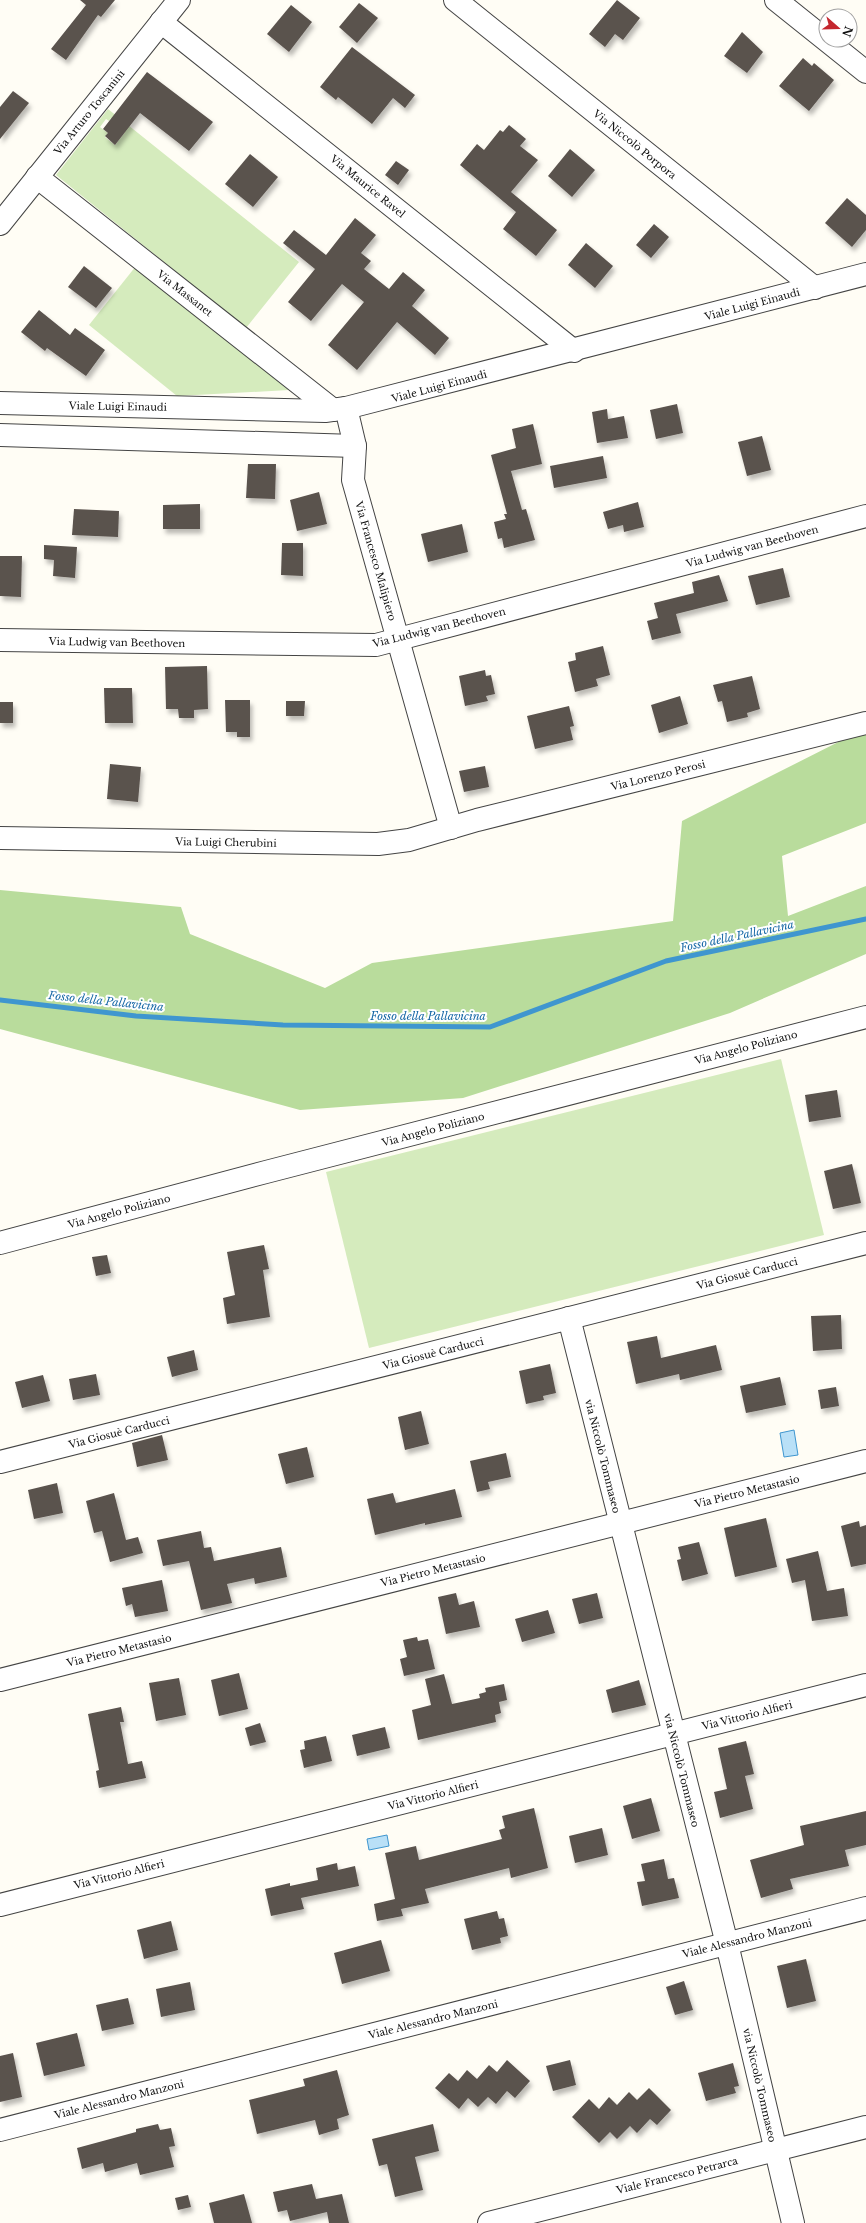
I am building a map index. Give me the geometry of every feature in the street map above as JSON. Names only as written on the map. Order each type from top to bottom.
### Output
[{"type":"street","name":"Via Arturo Toscanini","points":[[0,224],[179,0]]},
{"type":"street","name":"Via Niccolò Porpora","points":[[455,0],[815,288]]},
{"type":"street","points":[[776,0],[866,72]]},
{"type":"street","name":"Via Maurice Ravel","points":[[161,22],[574,351]]},
{"type":"street","name":"Via Massanet","points":[[38,177],[339,409]]},
{"type":"street","name":"Viale Luigi Einaudi","points":[[0,403],[339,409],[574,351],[866,274]]},
{"type":"street","name":"Via Francesco Malipiero","points":[[339,409],[355,446],[353,480],[451,828]]},
{"type":"street","points":[[0,435],[355,446]]},
{"type":"street","name":"Via Ludwig van Beethoven","points":[[0,640],[376,645],[866,516]]},
{"type":"street","name":"Via Lorenzo Perosi","points":[[451,828],[866,723]]},
{"type":"street","name":"Via Luigi Cherubini","points":[[0,838],[378,844],[409,840],[451,828]]},
{"type":"street","name":"Via Angelo Poliziano","points":[[0,1243],[266,1172],[866,1017]]},
{"type":"street","name":"Via Giosuè Carducci","points":[[0,1462],[866,1243]]},
{"type":"street","name":"via Niccolò Tommaseo","points":[[569,1318],[619,1523],[727,1944],[793,2223]]},
{"type":"street","name":"Via Pietro Metastasio","points":[[0,1680],[866,1461]]},
{"type":"street","name":"Via Vittorio Alfieri","points":[[0,1905],[866,1685]]},
{"type":"street","name":"Viale Alessandro Manzoni","points":[[0,2130],[866,1908]]},
{"type":"street","name":"Viale Francesco Petrarca","points":[[489,2223],[866,2127]]},
{"type":"green space","points":[[108,109],[299,262],[246,328],[56,175]],"holes":[[[111,118],[125,132],[115,145],[105,137],[108,133],[100,127],[106,119],[109,121]]]},
{"type":"green space","points":[[136,266],[289,390],[177,396],[89,325]]},
{"type":"green space","points":[[866,728],[866,823],[782,856],[788,916],[866,886],[866,954],[730,1013],[463,1098],[300,1110],[0,1029],[0,890],[181,907],[190,934],[325,988],[372,963],[673,921],[682,821]]},
{"type":"green space","points":[[781,1059],[824,1235],[369,1348],[326,1172]]},
{"type":"water","points":[[794,1430],[798,1455],[784,1457],[780,1433]]},
{"type":"water","points":[[387,1835],[389,1846],[369,1850],[367,1839]]},
{"type":"building","points":[[80,0],[115,0],[101,17],[98,15],[66,60],[51,49],[86,5]]},
{"type":"building","points":[[617,0],[640,18],[623,40],[615,34],[605,47],[589,34]]},
{"type":"building","points":[[359,3],[378,18],[357,43],[339,27]]},
{"type":"building","points":[[291,5],[312,22],[289,52],[267,34]]},
{"type":"building","points":[[742,32],[763,52],[747,73],[724,56]]},
{"type":"building","points":[[352,47],[415,95],[405,108],[393,98],[372,124],[338,97],[336,100],[320,87]]},
{"type":"building","points":[[803,58],[812,66],[814,63],[834,80],[809,111],[779,86]]},
{"type":"building","points":[[147,72],[213,122],[189,151],[140,113],[115,145],[105,136],[108,133],[103,129]]},
{"type":"building","points":[[13,91],[29,103],[0,139],[0,107]]},
{"type":"building","points":[[509,125],[526,139],[520,146],[538,160],[511,192],[557,230],[536,256],[503,229],[516,212],[460,165],[477,144],[484,150],[500,130],[503,132]]},
{"type":"building","points":[[570,149],[595,170],[572,197],[548,176]]},
{"type":"building","points":[[250,154],[278,177],[253,207],[225,184]]},
{"type":"building","points":[[396,161],[409,170],[398,185],[385,175]]},
{"type":"building","points":[[847,198],[866,215],[866,230],[852,247],[825,223]]},
{"type":"building","points":[[355,218],[376,235],[361,253],[371,261],[364,269],[389,289],[403,272],[425,290],[412,306],[449,338],[435,355],[397,322],[357,370],[328,345],[364,302],[342,284],[311,321],[288,302],[315,269],[283,243],[294,230],[326,255]]},
{"type":"building","points":[[654,224],[669,237],[651,258],[636,245]]},
{"type":"building","points":[[586,243],[613,266],[595,288],[568,265]]},
{"type":"building","points":[[84,266],[112,288],[96,308],[68,287]]},
{"type":"building","points":[[39,310],[70,335],[75,328],[105,350],[86,376],[47,348],[45,351],[21,332]]},
{"type":"building","points":[[677,404],[683,433],[656,439],[650,410]]},
{"type":"building","points":[[607,409],[608,419],[624,416],[628,438],[597,443],[592,412]]},
{"type":"building","points":[[533,424],[542,464],[511,471],[522,510],[526,509],[535,540],[504,548],[502,538],[498,539],[494,522],[506,519],[504,514],[507,514],[491,455],[516,448],[512,429]]},
{"type":"building","points":[[762,436],[771,470],[747,476],[738,442]]},
{"type":"building","points":[[603,456],[607,478],[554,488],[550,466]]},
{"type":"building","points":[[248,464],[276,464],[275,499],[246,498]]},
{"type":"building","points":[[319,492],[327,524],[297,531],[290,500]]},
{"type":"building","points":[[638,502],[644,527],[624,532],[623,525],[608,529],[603,512]]},
{"type":"building","points":[[200,504],[200,529],[163,529],[163,505]]},
{"type":"building","points":[[74,509],[119,511],[118,537],[72,535]]},
{"type":"building","points":[[462,524],[468,552],[428,562],[421,534]]},
{"type":"building","points":[[282,543],[303,543],[303,576],[281,575]]},
{"type":"building","points":[[44,545],[77,547],[75,578],[53,576],[54,560],[44,559]]},
{"type":"building","points":[[0,556],[22,556],[21,597],[0,596]]},
{"type":"building","points":[[783,568],[790,597],[756,605],[748,576]]},
{"type":"building","points":[[719,575],[728,601],[676,614],[681,633],[652,640],[647,621],[658,618],[654,603],[694,593],[692,582]]},
{"type":"building","points":[[603,646],[610,675],[596,679],[598,686],[575,692],[568,662],[576,660],[575,653]]},
{"type":"building","points":[[207,666],[208,709],[194,710],[194,718],[179,718],[178,709],[166,709],[165,667]]},
{"type":"building","points":[[485,670],[486,676],[491,675],[495,694],[486,696],[488,701],[465,706],[459,676]]},
{"type":"building","points":[[752,676],[760,709],[747,713],[748,717],[727,722],[722,701],[718,702],[713,685]]},
{"type":"building","points":[[104,688],[132,688],[133,723],[105,723]]},
{"type":"building","points":[[680,696],[688,724],[659,733],[651,705]]},
{"type":"building","points":[[225,700],[250,700],[250,737],[237,737],[237,732],[226,732]]},
{"type":"building","points":[[286,701],[305,701],[304,716],[286,716]]},
{"type":"building","points":[[0,702],[13,702],[13,723],[0,723]]},
{"type":"building","points":[[569,706],[574,726],[570,727],[573,740],[535,749],[527,716]]},
{"type":"building","points":[[110,764],[141,767],[138,802],[107,799]]},
{"type":"building","points":[[485,766],[489,787],[464,792],[459,771]]},
{"type":"building","points":[[837,1090],[841,1117],[809,1122],[805,1095]]},
{"type":"building","points":[[852,1164],[861,1203],[833,1209],[824,1171]]},
{"type":"building","points":[[264,1245],[269,1269],[263,1270],[270,1317],[227,1324],[223,1298],[235,1295],[227,1252]]},
{"type":"building","points":[[107,1255],[111,1273],[96,1276],[92,1257]]},
{"type":"building","points":[[841,1315],[842,1349],[813,1351],[811,1316]]},
{"type":"building","points":[[657,1336],[661,1358],[716,1345],[722,1370],[680,1380],[679,1374],[636,1384],[627,1342]]},
{"type":"building","points":[[194,1350],[198,1370],[172,1377],[167,1357]]},
{"type":"building","points":[[550,1364],[556,1393],[543,1396],[544,1400],[526,1404],[519,1371]]},
{"type":"building","points":[[96,1374],[100,1395],[73,1400],[69,1379]]},
{"type":"building","points":[[43,1375],[50,1401],[22,1408],[15,1382]]},
{"type":"building","points":[[780,1377],[786,1405],[746,1413],[740,1386]]},
{"type":"building","points":[[836,1387],[839,1406],[821,1409],[818,1390]]},
{"type":"building","points":[[421,1411],[429,1444],[405,1450],[398,1417]]},
{"type":"building","points":[[162,1435],[168,1460],[137,1467],[132,1443]]},
{"type":"building","points":[[307,1447],[314,1477],[286,1484],[278,1454]]},
{"type":"building","points":[[506,1453],[511,1477],[488,1482],[490,1489],[477,1492],[470,1461]]},
{"type":"building","points":[[57,1483],[63,1513],[34,1519],[28,1490]]},
{"type":"building","points":[[455,1489],[462,1517],[425,1525],[425,1523],[375,1535],[367,1499],[393,1493],[396,1503]]},
{"type":"building","points":[[114,1493],[126,1540],[138,1537],[143,1553],[110,1562],[102,1531],[94,1533],[86,1501]]},
{"type":"building","points":[[766,1518],[777,1567],[735,1577],[724,1528]]},
{"type":"building","points":[[859,1521],[860,1527],[866,1525],[866,1564],[851,1567],[841,1526]]},
{"type":"building","points":[[201,1531],[204,1548],[211,1547],[214,1561],[281,1547],[287,1577],[255,1584],[254,1578],[227,1584],[232,1603],[201,1610],[189,1561],[163,1566],[157,1540]]},
{"type":"building","points":[[699,1542],[708,1574],[682,1581],[677,1560],[681,1559],[678,1547]]},
{"type":"building","points":[[818,1551],[827,1591],[844,1588],[848,1616],[812,1621],[805,1580],[792,1583],[786,1559]]},
{"type":"building","points":[[162,1580],[168,1611],[135,1617],[132,1604],[126,1606],[122,1588]]},
{"type":"building","points":[[456,1593],[459,1605],[474,1601],[480,1627],[446,1634],[438,1597]]},
{"type":"building","points":[[597,1593],[603,1618],[579,1624],[572,1599]]},
{"type":"building","points":[[548,1610],[555,1633],[522,1642],[515,1619]]},
{"type":"building","points":[[417,1637],[418,1641],[428,1639],[435,1669],[404,1676],[400,1659],[407,1657],[403,1640]]},
{"type":"building","points":[[239,1673],[248,1709],[219,1716],[211,1680]]},
{"type":"building","points":[[444,1674],[452,1704],[480,1698],[479,1694],[486,1692],[485,1688],[504,1684],[507,1700],[499,1702],[501,1713],[495,1715],[496,1722],[418,1740],[412,1710],[431,1705],[425,1679]]},
{"type":"building","points":[[179,1678],[186,1715],[156,1721],[149,1683]]},
{"type":"building","points":[[639,1680],[646,1705],[612,1713],[606,1690]]},
{"type":"building","points":[[121,1707],[124,1722],[120,1722],[128,1764],[142,1761],[146,1778],[99,1788],[96,1771],[99,1770],[88,1714]]},
{"type":"building","points":[[260,1723],[266,1742],[250,1746],[245,1728]]},
{"type":"building","points":[[385,1727],[390,1748],[357,1756],[352,1735]]},
{"type":"building","points":[[326,1736],[332,1761],[304,1768],[300,1750],[305,1749],[304,1741]]},
{"type":"building","points":[[746,1741],[754,1774],[745,1776],[753,1809],[720,1818],[714,1792],[727,1789],[718,1748]]},
{"type":"building","points":[[651,1798],[660,1831],[632,1839],[623,1806]]},
{"type":"building","points":[[534,1808],[548,1868],[511,1878],[509,1868],[425,1889],[429,1903],[401,1909],[403,1916],[377,1921],[374,1904],[395,1899],[385,1853],[416,1846],[419,1860],[502,1839],[499,1830],[505,1828],[502,1816]]},
{"type":"building","points":[[866,1811],[866,1845],[845,1850],[849,1866],[790,1879],[793,1889],[761,1898],[750,1860],[804,1845],[800,1826]]},
{"type":"building","points":[[602,1828],[608,1855],[575,1863],[569,1836]]},
{"type":"building","points":[[664,1859],[668,1879],[674,1878],[679,1898],[642,1906],[637,1882],[645,1881],[641,1864]]},
{"type":"building","points":[[337,1863],[338,1870],[355,1866],[359,1886],[301,1898],[304,1909],[271,1916],[265,1889],[290,1883],[290,1886],[318,1880],[316,1868]]},
{"type":"building","points":[[497,1911],[499,1919],[504,1918],[508,1936],[500,1938],[501,1943],[472,1950],[464,1919]]},
{"type":"building","points":[[171,1921],[178,1950],[144,1959],[137,1930]]},
{"type":"building","points":[[381,1940],[390,1971],[342,1984],[334,1953]]},
{"type":"building","points":[[806,1959],[816,2001],[787,2008],[777,1966]]},
{"type":"building","points":[[684,1981],[693,2010],[675,2015],[666,1987]]},
{"type":"building","points":[[190,1982],[195,2010],[161,2017],[156,1989]]},
{"type":"building","points":[[128,1998],[134,2024],[102,2031],[96,2005]]},
{"type":"building","points":[[77,2033],[85,2066],[44,2076],[36,2043]]},
{"type":"building","points":[[13,2053],[22,2097],[0,2102],[0,2056]]},
{"type":"building","points":[[507,2060],[530,2081],[515,2098],[507,2091],[496,2104],[488,2097],[478,2107],[468,2098],[459,2109],[435,2088],[449,2073],[458,2081],[467,2070],[477,2079],[489,2065],[497,2072]]},
{"type":"building","points":[[570,2060],[576,2085],[553,2091],[546,2066]]},
{"type":"building","points":[[733,2063],[739,2086],[734,2087],[736,2093],[706,2101],[698,2073]]},
{"type":"building","points":[[337,2070],[349,2115],[337,2119],[339,2129],[319,2135],[315,2120],[257,2134],[249,2100],[305,2086],[303,2079]]},
{"type":"building","points":[[649,2088],[671,2110],[657,2125],[650,2119],[637,2133],[630,2126],[617,2139],[610,2132],[599,2143],[572,2117],[589,2099],[599,2109],[609,2097],[617,2105],[629,2092],[637,2100]]},
{"type":"building","points":[[158,2124],[160,2130],[171,2128],[175,2146],[169,2147],[174,2167],[140,2175],[137,2163],[105,2172],[103,2163],[82,2169],[77,2148],[136,2132],[136,2129]]},
{"type":"building","points":[[433,2124],[439,2151],[415,2157],[423,2190],[395,2197],[387,2164],[379,2166],[372,2139]]},
{"type":"building","points":[[312,2184],[316,2199],[342,2194],[349,2223],[329,2223],[327,2212],[290,2221],[287,2210],[278,2212],[273,2192]]},
{"type":"building","points":[[244,2194],[252,2223],[214,2223],[209,2203]]},
{"type":"building","points":[[188,2195],[191,2207],[178,2210],[175,2198]]},
{"type":"waterway","name":"Fosso della Pallavicina","points":[[0,1000],[136,1016],[283,1025],[490,1027],[666,961],[866,919]]}]
